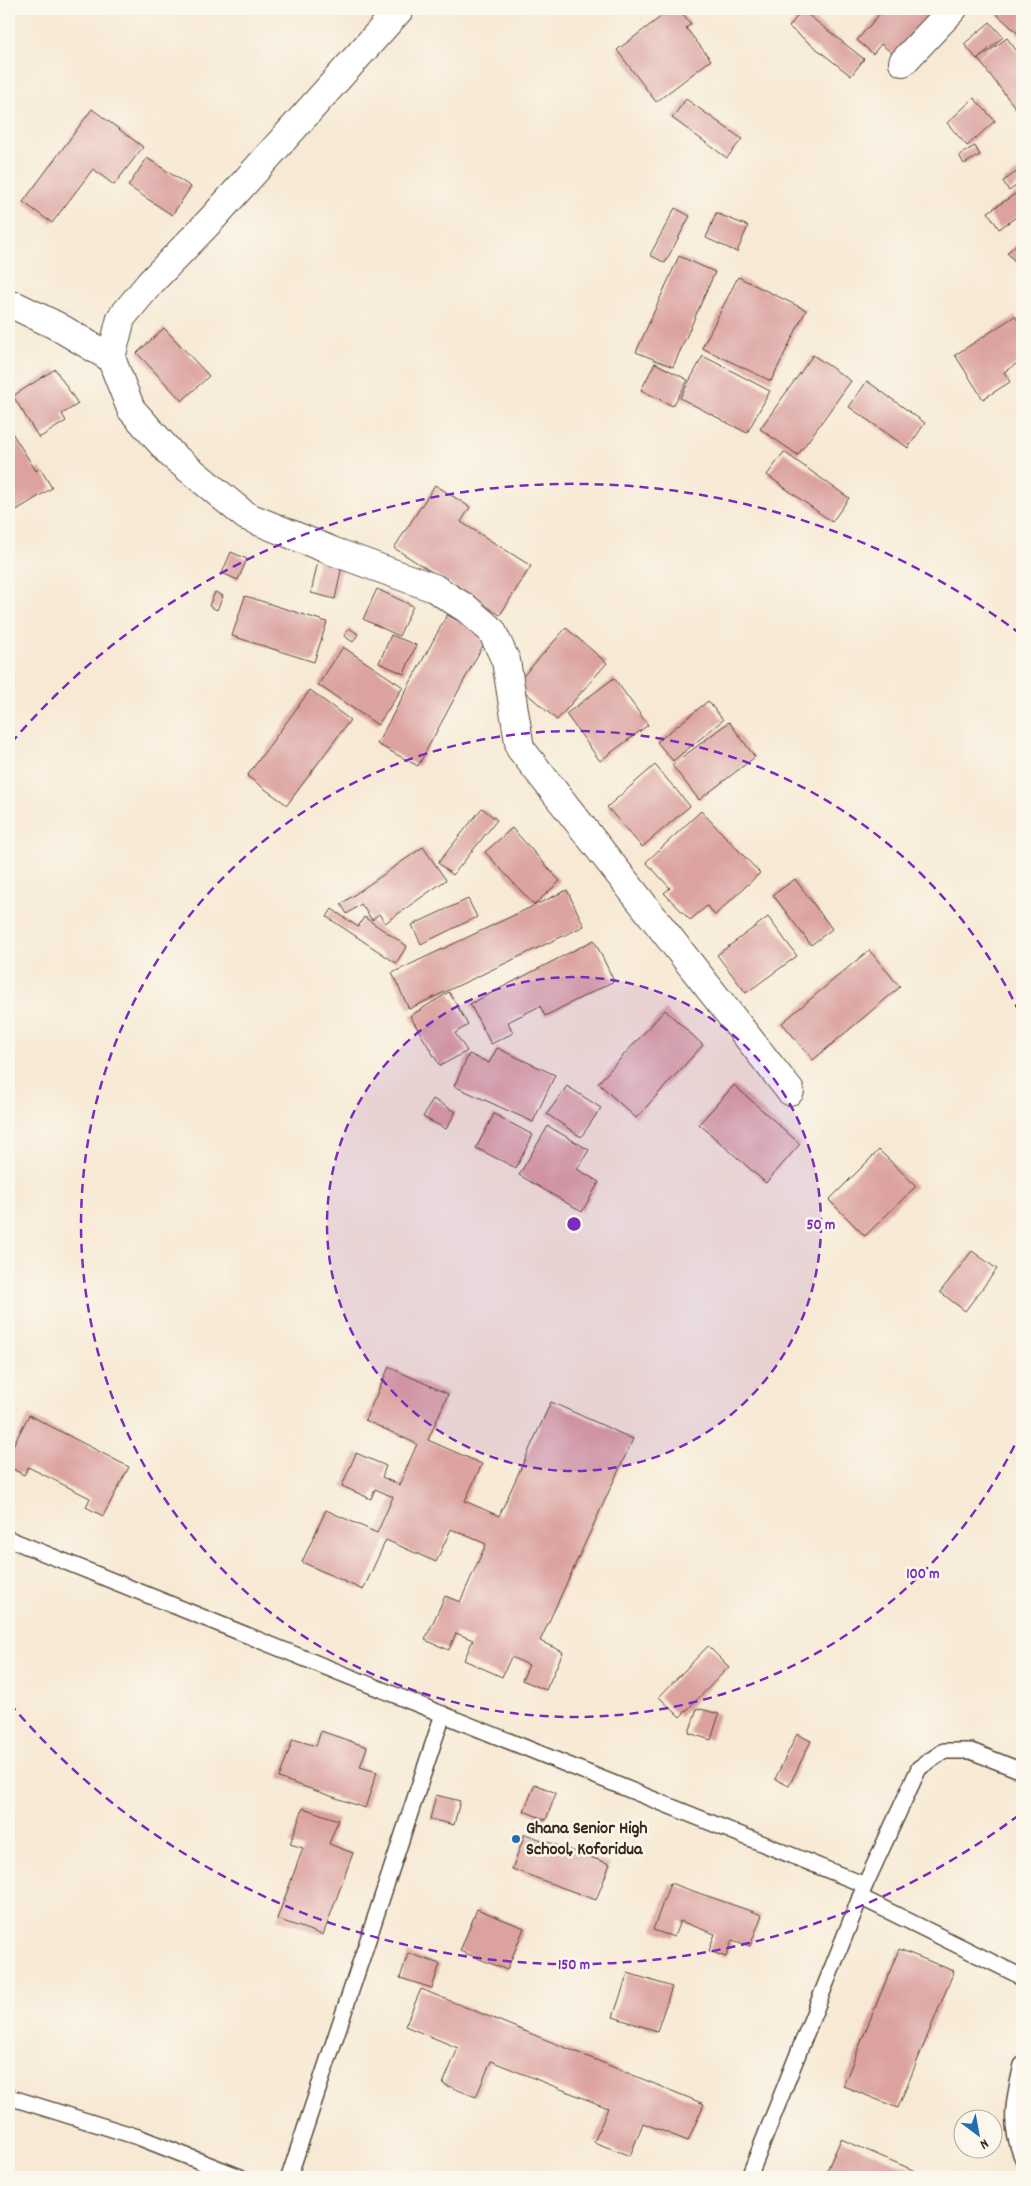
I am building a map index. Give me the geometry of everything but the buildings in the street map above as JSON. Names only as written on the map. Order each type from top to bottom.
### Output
[{"type":"street","points":[[400,9],[211,220],[150,283],[121,318],[111,358],[131,409],[172,455],[246,516],[332,551],[434,588],[467,609],[492,631],[506,661],[520,748],[790,1091]]},
{"type":"street","points":[[903,62],[953,9]]},
{"type":"street","points":[[9,307],[16,306],[57,326],[111,358]]},
{"type":"lane","points":[[9,1538],[443,1714],[863,1891],[1022,1979]]},
{"type":"lane","points":[[289,2177],[443,1714]]},
{"type":"lane","points":[[749,2177],[863,1891],[919,1768],[944,1751],[971,1751],[1022,1771]]},
{"type":"lane","points":[[1022,2065],[1013,2102],[1015,2139],[1022,2157]]},
{"type":"lane","points":[[9,2098],[138,2137],[240,2177]]},
{"type":"place","name":"Ghana Senior High School, Koforidua","points":[[516,1839]]}]
